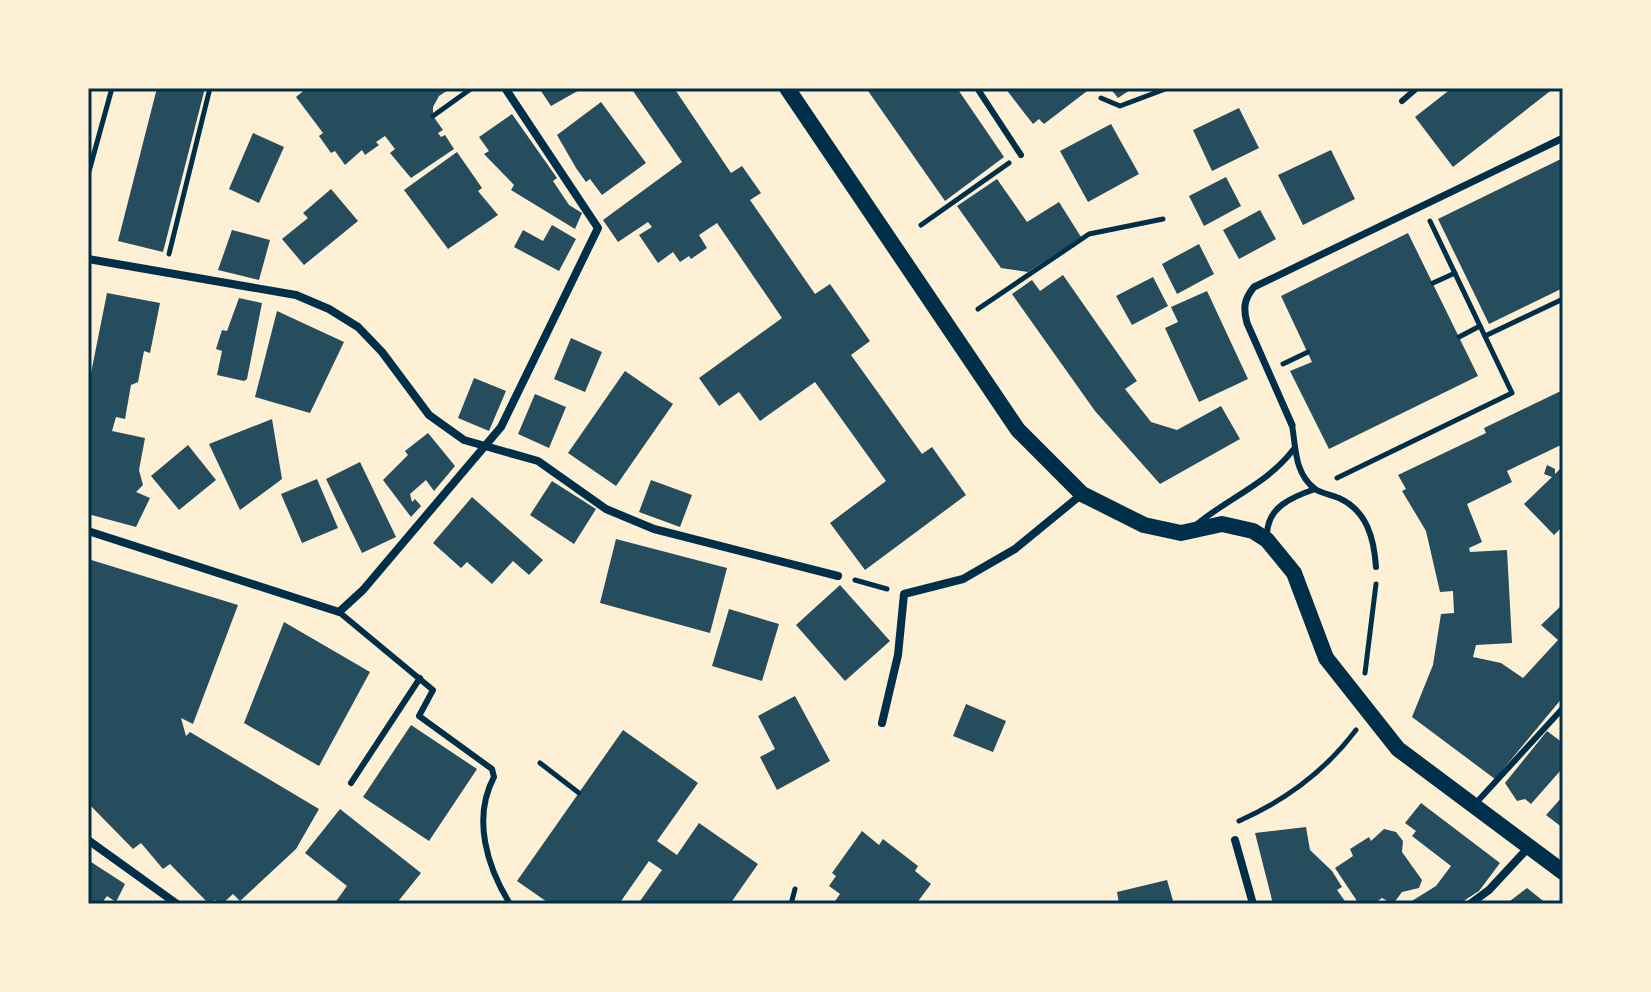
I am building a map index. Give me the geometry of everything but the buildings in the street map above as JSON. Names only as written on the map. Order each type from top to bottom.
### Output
[{"type":"main road","points":[[787,88],[1018,430],[1082,494],[1144,525],[1186,531],[1222,524],[1253,531],[1267,540],[1287,560],[1326,658],[1398,749],[1563,872]]},
{"type":"street","points":[[88,531],[339,612],[363,590],[487,445],[513,407],[598,228],[505,88]]},
{"type":"street","points":[[1292,425],[1244,310],[1246,297],[1254,287],[1563,138]]},
{"type":"street","points":[[88,259],[296,295],[329,309],[358,327],[382,352],[429,415],[444,429],[464,440],[538,461],[606,509],[654,529],[838,576]]},
{"type":"street","points":[[882,723],[898,655],[904,594],[963,579],[1015,549],[1082,494]]},
{"type":"street","points":[[88,840],[177,904]]},
{"type":"street","points":[[1235,840],[1253,904]]},
{"type":"street","points":[[1470,904],[1489,890],[1529,847]]},
{"type":"lane","points":[[977,88],[1021,155]]},
{"type":"lane","points":[[1402,101],[1417,88]]},
{"type":"lane","points":[[1292,425],[1293,450],[1315,489],[1339,498],[1363,516],[1374,541],[1376,567]]},
{"type":"lane","points":[[1186,531],[1224,501],[1259,484],[1293,450]]},
{"type":"lane","points":[[1267,540],[1267,524],[1272,513],[1289,500],[1315,489]]},
{"type":"lane","points":[[339,612],[433,690],[419,716],[492,769],[494,777],[486,793],[484,840],[489,862],[510,904]]},
{"type":"lane","points":[[351,783],[420,678]]},
{"type":"lane","points":[[1474,806],[1563,708]]},
{"type":"path","points":[[88,175],[112,88]]},
{"type":"path","points":[[165,273],[210,88]]},
{"type":"path","points":[[433,116],[472,88]]},
{"type":"path","points":[[1101,98],[1120,106],[1168,88]]},
{"type":"path","points":[[921,225],[1021,155]]},
{"type":"path","points":[[1315,489],[1512,393],[1422,205]]},
{"type":"path","points":[[978,309],[1089,234],[1163,219]]},
{"type":"path","points":[[1433,283],[1455,273]]},
{"type":"path","points":[[1485,336],[1563,299]]},
{"type":"path","points":[[1459,337],[1480,326]]},
{"type":"path","points":[[1269,370],[1308,352]]},
{"type":"path","points":[[1235,840],[1238,822],[1266,809],[1303,784],[1341,750],[1356,731],[1376,567]]},
{"type":"path","points":[[838,576],[904,594]]},
{"type":"path","points":[[540,763],[579,793]]},
{"type":"path","points":[[791,904],[795,889]]}]
